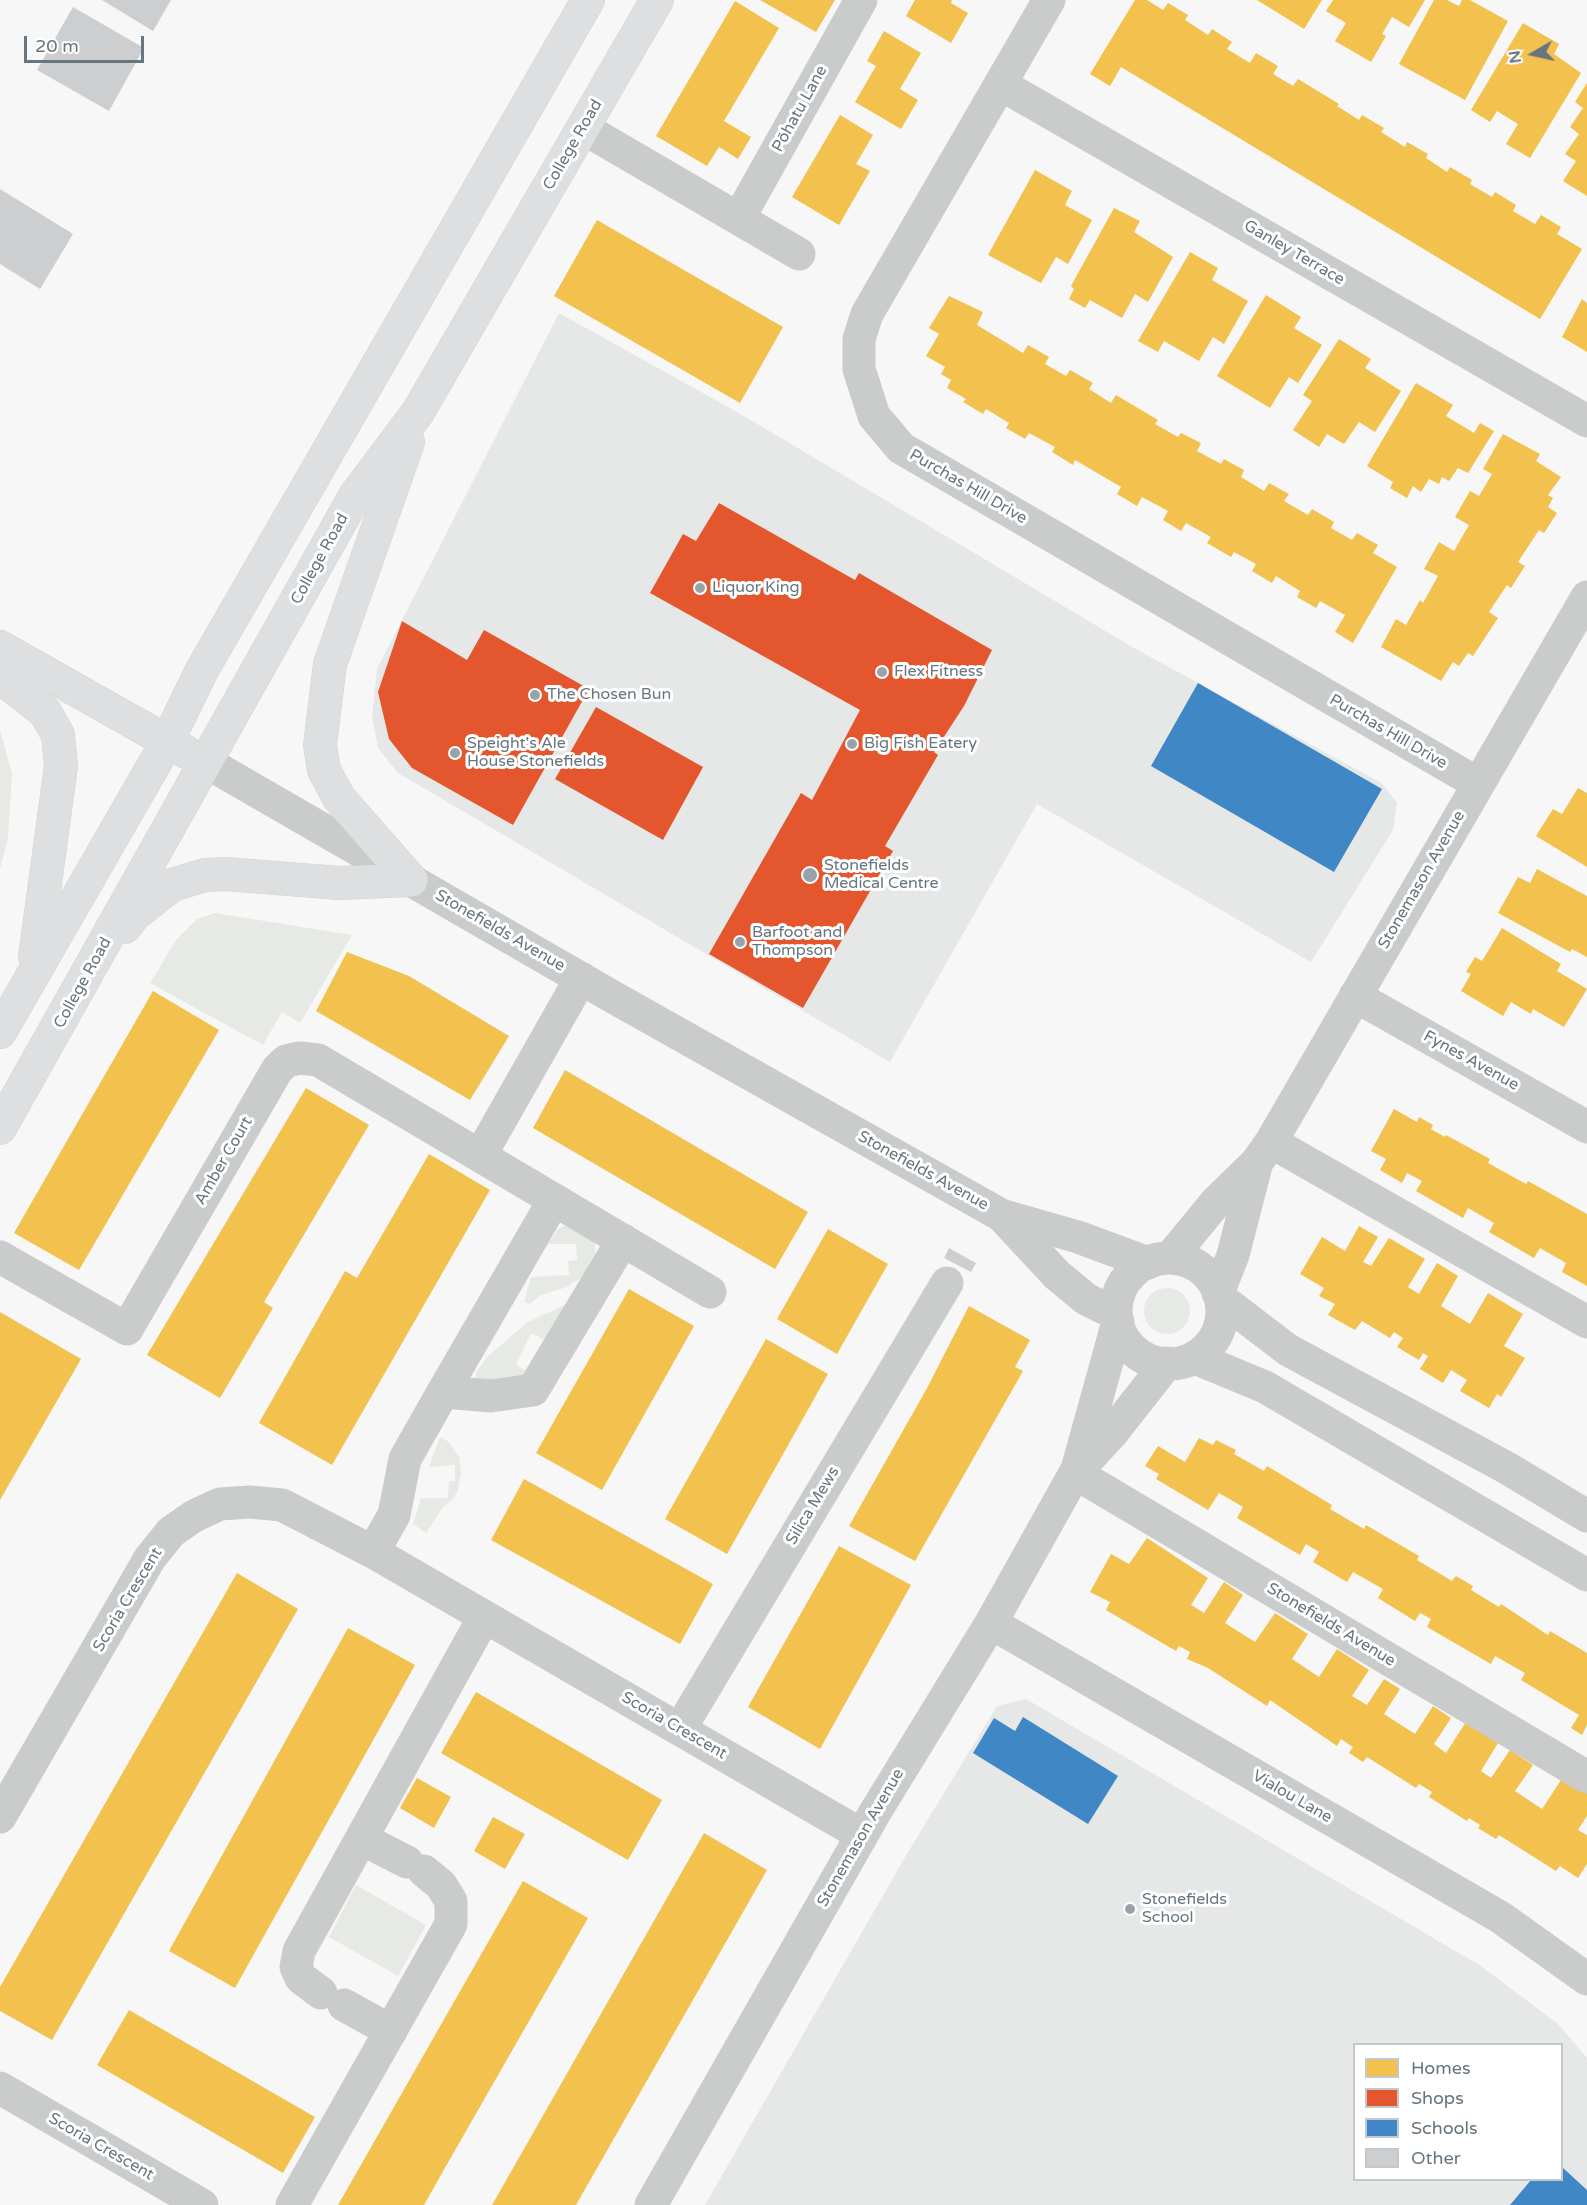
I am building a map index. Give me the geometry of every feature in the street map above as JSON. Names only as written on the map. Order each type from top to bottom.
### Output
[{"type":"main road","points":[[0,1032],[167,742],[202,670],[588,0]]},
{"type":"main road","name":"College Road","points":[[0,1128],[355,496],[418,412],[657,0]]},
{"type":"main road","points":[[411,880],[339,798],[324,770],[320,745],[330,664],[418,412]]},
{"type":"main road","name":"Stonefields Avenue","points":[[0,646],[167,742],[207,762]]},
{"type":"main road","points":[[0,677],[45,712],[58,735],[61,766],[33,974]]},
{"type":"main road","points":[[80,988],[135,914],[172,885],[205,875],[225,874],[339,883],[411,880]]},
{"type":"street","name":"Pōhatu Lane","points":[[739,218],[861,0]]},
{"type":"street","name":"Purchas Hill Drive","points":[[1049,0],[867,314],[859,339],[859,369],[874,416],[901,448],[1477,783]]},
{"type":"street","name":"Ganley Terrace","points":[[1000,84],[1587,421]]},
{"type":"street","points":[[583,128],[799,254]]},
{"type":"street","name":"Stonemason Avenue","points":[[1219,1295],[1264,1152],[1587,597]]},
{"type":"street","name":"Stonefields Avenue","points":[[207,762],[581,978],[1001,1215],[1159,1261]]},
{"type":"street","points":[[480,1156],[581,978]]},
{"type":"street","name":"Fynes Avenue","points":[[1355,996],[1587,1127]]},
{"type":"street","name":"Amber Court","points":[[0,1257],[127,1329],[277,1070],[286,1061],[300,1058],[318,1060],[710,1292]]},
{"type":"street","points":[[1264,1152],[1587,1322]]},
{"type":"street","name":"Stonemason Avenue","points":[[1159,1261],[1264,1152]]},
{"type":"street","points":[[373,1552],[394,1515],[405,1459],[554,1200]]},
{"type":"street","name":"Stonefields Avenue","points":[[1001,1215],[1057,1275],[1086,1299],[1117,1318]]},
{"type":"street","points":[[443,1392],[491,1396],[533,1390],[623,1240]]},
{"type":"street","points":[[1181,1361],[1216,1336],[1222,1312],[1219,1295],[1213,1281],[1202,1270],[1185,1260],[1159,1261],[1138,1268],[1121,1288],[1117,1318],[1127,1343],[1141,1356],[1181,1361],[1265,1387],[1587,1575]]},
{"type":"street","name":"Silica Mews","points":[[680,1729],[947,1283]]},
{"type":"street","points":[[1219,1295],[1288,1350],[1507,1468],[1587,1516]]},
{"type":"street","name":"Stonemason Avenue","points":[[1075,1473],[1117,1318]]},
{"type":"street","name":"Stonemason Avenue","points":[[651,2205],[862,1835],[991,1623],[1075,1473],[1181,1361]]},
{"type":"street","name":"Stonefields Avenue","points":[[1075,1473],[1587,1777]]},
{"type":"street","name":"Scoria Crescent","points":[[0,1817],[150,1558],[171,1532],[220,1504],[250,1502],[282,1505],[373,1552],[862,1835]]},
{"type":"street","points":[[391,2031],[332,1999],[301,1978],[296,1967],[299,1951],[484,1617]]},
{"type":"street","name":"Vialou Lane","points":[[991,1623],[1500,1917],[1584,1968]]},
{"type":"street","points":[[292,2205],[451,1924],[451,1901],[441,1885],[415,1867],[362,1839]]},
{"type":"street","name":"Scoria Crescent","points":[[0,2088],[202,2205]]},
{"type":"shaded area","points":[[559,313],[744,416],[1134,648],[1383,784],[1397,803],[1393,830],[1311,962],[1037,804],[890,1062],[398,773],[378,748],[372,716],[377,669]]},
{"type":"shaded area","points":[[0,730],[12,774],[8,838],[0,869]]},
{"type":"shaded area","points":[[215,913],[352,935],[300,1023],[282,1012],[263,1045],[150,983],[177,939],[197,919]]},
{"type":"shaded area","points":[[569,1224],[595,1243],[595,1254],[581,1278],[567,1287],[541,1295],[530,1304],[524,1302],[531,1277],[569,1275],[568,1261],[577,1260],[576,1244],[548,1244],[558,1229]]},
{"type":"shaded area","points":[[1167,1288],[1183,1295],[1190,1311],[1183,1327],[1167,1334],[1151,1327],[1144,1311],[1151,1295]]},
{"type":"shaded area","points":[[567,1304],[547,1341],[531,1333],[516,1365],[529,1372],[505,1385],[476,1378],[476,1372],[488,1356],[528,1322]]},
{"type":"shaded area","points":[[440,1437],[449,1442],[459,1457],[461,1472],[458,1490],[453,1499],[443,1507],[426,1533],[413,1524],[421,1498],[448,1498],[449,1481],[455,1481],[455,1465],[429,1467]]},
{"type":"shaded area","name":"Stonefields School","points":[[1026,1699],[1481,1966],[1558,2024],[1587,2058],[1587,2205],[705,2205],[908,1852],[997,1706]]},
{"type":"shaded area","points":[[356,1885],[426,1925],[398,1976],[329,1937]]},
{"type":"building: Homes","points":[[760,0],[835,0],[816,32]]},
{"type":"building: Homes","points":[[915,0],[952,0],[951,3],[968,13],[951,43],[906,16]]},
{"type":"building: Homes","points":[[1135,0],[1147,0],[1163,10],[1168,3],[1188,15],[1185,20],[1208,35],[1212,29],[1232,42],[1227,49],[1250,63],[1256,53],[1278,66],[1273,74],[1293,86],[1298,79],[1339,104],[1337,106],[1359,120],[1362,115],[1384,128],[1381,132],[1405,147],[1407,142],[1428,154],[1426,158],[1447,172],[1450,167],[1472,180],[1470,184],[1492,197],[1495,192],[1516,205],[1513,211],[1535,224],[1541,215],[1561,227],[1557,234],[1582,249],[1540,319],[1121,67],[1110,86],[1090,74]]},
{"type":"building: Homes","points":[[1257,0],[1322,0],[1304,29]]},
{"type":"building: Homes","points":[[1333,0],[1425,0],[1409,27],[1392,17],[1382,34],[1386,36],[1371,62],[1335,41],[1346,23],[1326,11]]},
{"type":"building: Homes","points":[[1434,0],[1447,0],[1459,6],[1462,0],[1470,0],[1508,21],[1465,100],[1399,64]]},
{"type":"building: Homes","points":[[735,1],[779,28],[724,121],[751,137],[738,159],[719,147],[707,166],[656,136]]},
{"type":"building: Homes","points":[[1523,23],[1559,44],[1554,54],[1581,73],[1530,158],[1506,144],[1518,124],[1497,111],[1490,122],[1471,110]]},
{"type":"building: Homes","points":[[884,31],[921,53],[900,89],[918,100],[901,129],[855,102],[876,66],[867,61]]},
{"type":"building: Homes","points":[[1587,83],[1587,196],[1563,181],[1576,161],[1565,154],[1579,134],[1570,127],[1583,108],[1575,102]]},
{"type":"building: Homes","points":[[840,115],[873,135],[856,164],[870,171],[839,225],[792,197]]},
{"type":"building: Homes","points":[[1035,170],[1072,191],[1065,205],[1092,220],[1068,264],[1056,257],[1041,283],[988,255]]},
{"type":"building: Homes","points":[[1114,208],[1140,221],[1134,232],[1173,257],[1148,302],[1135,294],[1122,318],[1090,300],[1085,308],[1069,299],[1074,289],[1071,286]]},
{"type":"building: Homes","points":[[597,220],[783,327],[740,403],[554,296]]},
{"type":"building: Homes","points":[[1190,252],[1218,268],[1212,280],[1248,301],[1224,344],[1213,337],[1199,361],[1164,341],[1158,352],[1138,341]]},
{"type":"building: Homes","points":[[1266,295],[1301,317],[1294,328],[1322,345],[1298,383],[1289,377],[1270,408],[1217,376]]},
{"type":"building: Homes","points":[[949,296],[983,312],[977,325],[1023,353],[1028,345],[1049,357],[1045,364],[1066,376],[1070,370],[1093,383],[1089,389],[1111,403],[1116,395],[1158,420],[1155,424],[1178,437],[1181,433],[1201,443],[1197,451],[1221,464],[1224,459],[1244,470],[1241,477],[1264,491],[1269,483],[1289,494],[1284,501],[1308,515],[1312,509],[1334,522],[1331,528],[1352,540],[1357,533],[1378,545],[1373,553],[1397,567],[1353,643],[1335,632],[1345,615],[1320,601],[1316,608],[1297,597],[1300,591],[1276,576],[1272,583],[1252,571],[1256,564],[1234,552],[1231,557],[1207,543],[1211,537],[1186,523],[1181,531],[1163,520],[1168,511],[1142,497],[1137,506],[1117,494],[1121,487],[1075,460],[1073,465],[1052,452],[1055,447],[1029,433],[1025,439],[1006,428],[1009,423],[986,409],[983,414],[963,402],[966,399],[947,388],[951,380],[941,374],[945,367],[926,356],[939,334],[929,328]]},
{"type":"building: Homes","points":[[1582,299],[1587,303],[1587,352],[1562,337]]},
{"type":"building: Homes","points":[[1339,339],[1371,359],[1365,368],[1401,391],[1375,432],[1359,422],[1344,444],[1327,434],[1319,447],[1293,430],[1312,401],[1303,395]]},
{"type":"building: Homes","points":[[1416,383],[1453,405],[1446,416],[1474,433],[1480,423],[1494,431],[1468,473],[1458,468],[1449,481],[1442,477],[1439,484],[1429,479],[1421,492],[1413,486],[1407,498],[1390,488],[1393,482],[1367,466]]},
{"type":"building: Homes","points":[[1503,434],[1540,454],[1536,461],[1561,477],[1548,495],[1553,498],[1548,507],[1557,513],[1544,533],[1539,530],[1518,562],[1525,566],[1511,588],[1507,585],[1489,612],[1498,618],[1473,656],[1468,653],[1459,666],[1453,662],[1441,681],[1381,647],[1396,619],[1406,625],[1420,600],[1423,603],[1438,576],[1424,569],[1439,542],[1454,551],[1469,525],[1455,517],[1470,491],[1479,496],[1492,474],[1483,469]]},
{"type":"building: Homes","points":[[1578,788],[1587,793],[1587,867],[1536,836],[1553,809],[1562,814]]},
{"type":"building: Homes","points":[[1537,869],[1587,896],[1587,957],[1572,949],[1570,952],[1498,913],[1518,877],[1530,883]]},
{"type":"building: Homes","points":[[1502,928],[1561,964],[1557,971],[1587,989],[1564,1027],[1533,1009],[1531,1014],[1511,1002],[1503,1016],[1461,991],[1471,974],[1466,972],[1475,957],[1482,961]]},
{"type":"building: Homes","points":[[347,952],[409,976],[509,1036],[470,1100],[316,1011]]},
{"type":"building: Homes","points":[[153,991],[219,1030],[79,1270],[14,1233]]},
{"type":"building: Homes","points":[[565,1070],[808,1212],[775,1269],[533,1128]]},
{"type":"building: Homes","points":[[306,1088],[369,1125],[264,1302],[273,1308],[220,1398],[147,1355]]},
{"type":"building: Homes","points":[[1394,1109],[1417,1122],[1419,1117],[1433,1125],[1431,1129],[1490,1159],[1488,1163],[1526,1184],[1528,1181],[1587,1214],[1587,1286],[1562,1272],[1566,1263],[1540,1248],[1534,1258],[1489,1232],[1494,1223],[1468,1208],[1463,1218],[1416,1191],[1422,1181],[1407,1173],[1402,1183],[1380,1170],[1386,1159],[1371,1151]]},
{"type":"building: Homes","points":[[429,1154],[490,1190],[332,1465],[259,1423],[345,1271],[357,1278]]},
{"type":"building: Homes","points":[[1359,1226],[1378,1237],[1363,1262],[1371,1266],[1389,1238],[1425,1259],[1408,1287],[1419,1294],[1437,1263],[1458,1276],[1441,1306],[1470,1324],[1488,1293],[1523,1314],[1504,1346],[1525,1358],[1501,1397],[1497,1394],[1489,1408],[1460,1391],[1467,1380],[1451,1370],[1443,1383],[1420,1369],[1428,1356],[1423,1353],[1419,1360],[1397,1347],[1403,1338],[1394,1332],[1390,1338],[1362,1321],[1355,1330],[1328,1315],[1335,1304],[1319,1296],[1324,1288],[1300,1274],[1322,1237],[1345,1251]]},
{"type":"building: Homes","points":[[828,1229],[888,1264],[837,1354],[777,1319]]},
{"type":"building: Homes","points":[[629,1289],[694,1326],[602,1490],[536,1453]]},
{"type":"building: Homes","points":[[969,1306],[1030,1340],[1015,1367],[1023,1371],[915,1561],[849,1526],[926,1390]]},
{"type":"building: Homes","points":[[0,1312],[81,1359],[0,1500]]},
{"type":"building: Homes","points":[[766,1339],[828,1374],[727,1554],[665,1519]]},
{"type":"building: Homes","points":[[1199,1438],[1213,1445],[1216,1440],[1236,1450],[1234,1454],[1264,1471],[1267,1466],[1332,1505],[1330,1509],[1364,1529],[1366,1525],[1419,1556],[1417,1560],[1452,1581],[1456,1576],[1473,1586],[1471,1590],[1499,1607],[1501,1604],[1548,1635],[1550,1631],[1587,1653],[1587,1725],[1582,1735],[1571,1728],[1579,1715],[1521,1680],[1525,1673],[1495,1656],[1491,1664],[1427,1627],[1431,1619],[1420,1613],[1415,1621],[1378,1598],[1383,1589],[1353,1572],[1347,1582],[1313,1562],[1319,1552],[1306,1544],[1300,1555],[1237,1518],[1243,1507],[1219,1493],[1208,1510],[1156,1479],[1159,1474],[1145,1466],[1158,1446],[1185,1462]]},
{"type":"building: Homes","points":[[524,1479],[713,1584],[680,1644],[491,1540]]},
{"type":"building: Homes","points":[[1147,1538],[1208,1578],[1191,1605],[1204,1613],[1224,1582],[1243,1595],[1225,1623],[1255,1642],[1275,1613],[1308,1634],[1292,1659],[1319,1677],[1337,1649],[1369,1670],[1352,1696],[1367,1705],[1384,1679],[1400,1689],[1384,1714],[1415,1734],[1433,1706],[1451,1718],[1434,1744],[1446,1753],[1466,1722],[1498,1743],[1481,1771],[1491,1778],[1510,1750],[1533,1765],[1515,1791],[1542,1809],[1563,1777],[1587,1792],[1587,1816],[1578,1830],[1587,1835],[1587,1864],[1578,1878],[1560,1866],[1556,1871],[1499,1835],[1496,1839],[1478,1828],[1480,1825],[1469,1818],[1467,1821],[1429,1797],[1432,1792],[1419,1784],[1416,1788],[1367,1757],[1363,1762],[1349,1753],[1353,1747],[1341,1739],[1337,1746],[1270,1700],[1267,1706],[1208,1668],[1187,1659],[1190,1652],[1179,1646],[1176,1651],[1106,1610],[1110,1602],[1090,1592],[1111,1554],[1129,1564]]},
{"type":"building: Homes","points":[[839,1546],[911,1585],[820,1749],[748,1707]]},
{"type":"building: Homes","points":[[237,1573],[298,1609],[52,2040],[0,2011],[0,1987]]},
{"type":"building: Homes","points":[[348,1628],[415,1665],[235,1988],[169,1951]]},
{"type":"building: Homes","points":[[476,1692],[662,1800],[628,1860],[441,1753]]},
{"type":"building: Homes","points":[[417,1778],[451,1797],[434,1828],[400,1808]]},
{"type":"building: Homes","points":[[493,1817],[525,1834],[505,1869],[474,1851]]},
{"type":"building: Homes","points":[[704,1833],[767,1870],[576,2205],[492,2205]]},
{"type":"building: Homes","points":[[523,1881],[588,1918],[424,2205],[338,2205]]},
{"type":"building: Homes","points":[[129,2010],[315,2117],[283,2173],[97,2065]]},
{"type":"building: Shops","points":[[719,503],[855,580],[859,573],[992,650],[964,706],[934,752],[938,755],[885,846],[893,851],[803,1008],[709,954],[801,793],[812,800],[860,710],[650,593],[683,534],[696,541]]},
{"type":"building: Shops","points":[[402,621],[467,660],[484,630],[589,689],[513,825],[412,768],[389,739],[378,692]]},
{"type":"building: Shops","points":[[596,707],[703,767],[663,840],[555,779]]},
{"type":"building: Schools","points":[[1198,683],[1382,789],[1334,872],[1151,766]]},
{"type":"building: Schools","points":[[1023,1717],[1118,1776],[1088,1824],[973,1753],[994,1718],[1015,1731]]},
{"type":"building: Schools","points":[[1563,2168],[1587,2190],[1587,2205],[1510,2205],[1530,2181],[1563,2181]]},
{"type":"building: Other","points":[[102,0],[171,0],[153,31]]},
{"type":"building: Other","points":[[73,7],[144,48],[109,111],[37,70]]},
{"type":"building: Other","points":[[0,189],[73,234],[40,289],[0,264]]},
{"type":"building: Other","points":[[949,1248],[976,1263],[971,1272],[944,1258]]},
{"type":"place","name":"Liquor King","points":[[700,588]]},
{"type":"place","name":"Flex Fitness","points":[[882,672]]},
{"type":"place","name":"The Chosen Bun","points":[[535,695]]},
{"type":"place","name":"Big Fish Eatery","points":[[852,744]]},
{"type":"place","name":"Speight's Ale House Stonefields","points":[[455,753]]},
{"type":"place","name":"Stonefields Medical Centre","points":[[810,875]]},
{"type":"place","name":"Barfoot and Thompson","points":[[740,942]]},
{"type":"place","name":"Stonefields School","points":[[1130,1909]]}]
